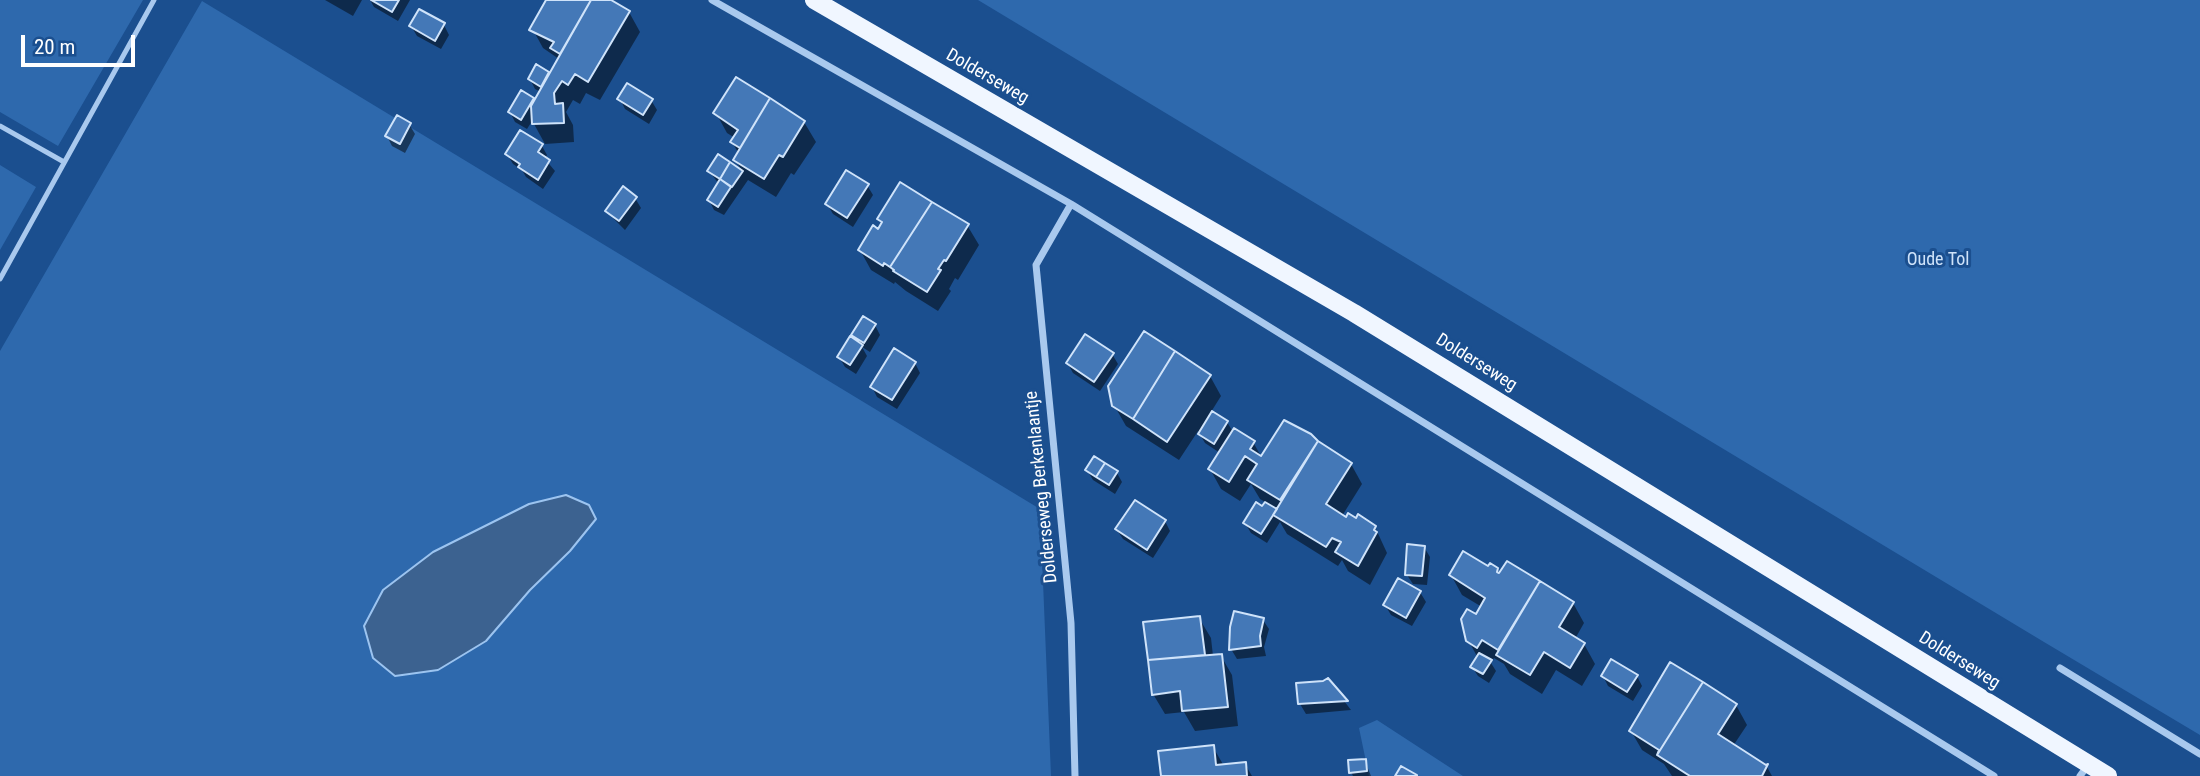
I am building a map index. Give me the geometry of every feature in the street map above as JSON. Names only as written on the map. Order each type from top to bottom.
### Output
[{"type":"main road","name":"Dolderseweg","points":[[814,0],[1354,313],[2084,770],[2108,776]]},
{"type":"street","points":[[712,0],[1071,204],[1994,776]]},
{"type":"street","name":"Dolderseweg Berkenlaantje","points":[[1071,204],[1036,265],[1071,623],[1075,776]]},
{"type":"street","points":[[2060,668],[2200,754]]},
{"type":"lane","points":[[0,279],[154,0]]},
{"type":"lane","points":[[0,125],[64,162]]},
{"type":"green space","points":[[0,0],[143,0],[58,146],[0,112]]},
{"type":"green space","name":"Oude Tol","points":[[978,0],[2200,0],[2200,735],[2044,642]]},
{"type":"green space","points":[[202,1],[1040,509],[1051,776],[0,776],[0,351]],"holes":[[[570,551],[530,590],[364,626],[383,590]]]},
{"type":"green space","points":[[0,165],[36,187],[0,250]]},
{"type":"green space","points":[[1377,720],[1463,776],[1369,776],[1359,728]]},
{"type":"shaded area","points":[[566,495],[589,505],[596,519],[570,551],[530,590],[486,641],[438,670],[395,676],[373,658],[364,626],[383,590],[433,552],[529,504]]},
{"type":"building","points":[[371,0],[399,0],[392,12]]},
{"type":"building","points":[[546,0],[591,0],[560,54],[550,48],[554,42],[529,30]]},
{"type":"building","points":[[591,0],[611,0],[630,11],[588,82],[575,74],[568,85],[562,81],[554,93],[555,104],[563,103],[564,123],[532,124],[531,106]]},
{"type":"building","points":[[419,9],[445,23],[435,41],[409,26]]},
{"type":"building","points":[[536,64],[549,72],[541,87],[528,79]]},
{"type":"building","points":[[736,77],[770,98],[740,148],[730,142],[738,130],[713,113]]},
{"type":"building","points":[[627,83],[653,99],[643,115],[617,99]]},
{"type":"building","points":[[521,90],[534,98],[521,120],[508,112]]},
{"type":"building","points":[[770,98],[805,121],[783,157],[779,155],[764,179],[733,160]]},
{"type":"building","points":[[397,115],[411,123],[400,144],[385,136]]},
{"type":"building","points":[[520,130],[543,144],[538,152],[550,160],[538,180],[518,167],[520,164],[505,154]]},
{"type":"building","points":[[718,154],[730,162],[720,179],[707,171]]},
{"type":"building","points":[[730,162],[743,171],[732,187],[720,179]]},
{"type":"building","points":[[846,170],[869,184],[847,218],[825,204]]},
{"type":"building","points":[[720,179],[731,187],[718,207],[707,200]]},
{"type":"building","points":[[900,182],[932,202],[890,267],[884,263],[883,266],[858,250],[873,225],[878,229],[882,222],[877,219]]},
{"type":"building","points":[[623,186],[637,197],[619,221],[605,211]]},
{"type":"building","points":[[932,202],[969,224],[938,269],[941,270],[927,292],[890,267]]},
{"type":"building","points":[[863,316],[876,324],[864,343],[851,335]]},
{"type":"building","points":[[1144,331],[1175,351],[1133,419],[1112,406],[1108,386]]},
{"type":"building","points":[[1085,334],[1114,353],[1094,382],[1066,363]]},
{"type":"building","points":[[850,336],[863,345],[850,365],[837,357]]},
{"type":"building","points":[[894,348],[916,362],[892,400],[870,387]]},
{"type":"building","points":[[1175,351],[1211,375],[1167,442],[1133,419]]},
{"type":"building","points":[[1212,411],[1228,421],[1214,444],[1198,434]]},
{"type":"building","points":[[1284,420],[1311,434],[1318,441],[1280,500],[1247,480],[1257,464],[1245,456],[1229,482],[1208,469],[1234,428],[1255,441],[1250,449],[1261,456]]},
{"type":"building","points":[[1318,441],[1352,463],[1326,504],[1346,517],[1348,513],[1356,518],[1358,514],[1376,526],[1374,530],[1377,532],[1358,566],[1335,552],[1341,542],[1332,538],[1326,547],[1273,515]]},
{"type":"building","points":[[1094,456],[1105,463],[1096,477],[1085,470]]},
{"type":"building","points":[[1105,463],[1118,471],[1109,485],[1096,477]]},
{"type":"building","points":[[1135,500],[1166,520],[1147,550],[1115,529]]},
{"type":"building","points":[[1256,502],[1262,506],[1265,502],[1277,509],[1261,534],[1243,523]]},
{"type":"building","points":[[1407,544],[1425,546],[1422,576],[1405,575]]},
{"type":"building","points":[[1463,551],[1488,566],[1490,563],[1498,568],[1499,573],[1507,561],[1540,581],[1498,650],[1482,640],[1477,648],[1466,641],[1461,619],[1467,609],[1476,614],[1485,598],[1449,575]]},
{"type":"building","points":[[1398,578],[1421,591],[1406,618],[1383,605]]},
{"type":"building","points":[[1540,581],[1574,602],[1559,627],[1585,643],[1570,668],[1544,652],[1530,675],[1496,655]]},
{"type":"building","points":[[1234,611],[1264,618],[1261,646],[1229,650]]},
{"type":"building","points":[[1200,616],[1205,655],[1148,660],[1143,622]]},
{"type":"building","points":[[1479,653],[1492,660],[1483,674],[1470,667]]},
{"type":"building","points":[[1222,654],[1228,707],[1182,711],[1180,691],[1152,695],[1148,660]]},
{"type":"building","points":[[1611,659],[1638,675],[1627,692],[1601,676]]},
{"type":"building","points":[[1670,662],[1703,682],[1657,755],[1659,750],[1629,731]]},
{"type":"building","points":[[1328,678],[1348,701],[1298,704],[1296,683],[1323,681]]},
{"type":"building","points":[[1703,682],[1737,704],[1718,734],[1768,764],[1762,776],[1690,776],[1657,755]]},
{"type":"building","points":[[1214,745],[1216,765],[1246,762],[1247,776],[1161,776],[1158,751]]},
{"type":"building","points":[[1366,759],[1367,771],[1349,773],[1348,760]]},
{"type":"building","points":[[1401,766],[1417,775],[1417,776],[1395,776]]}]
